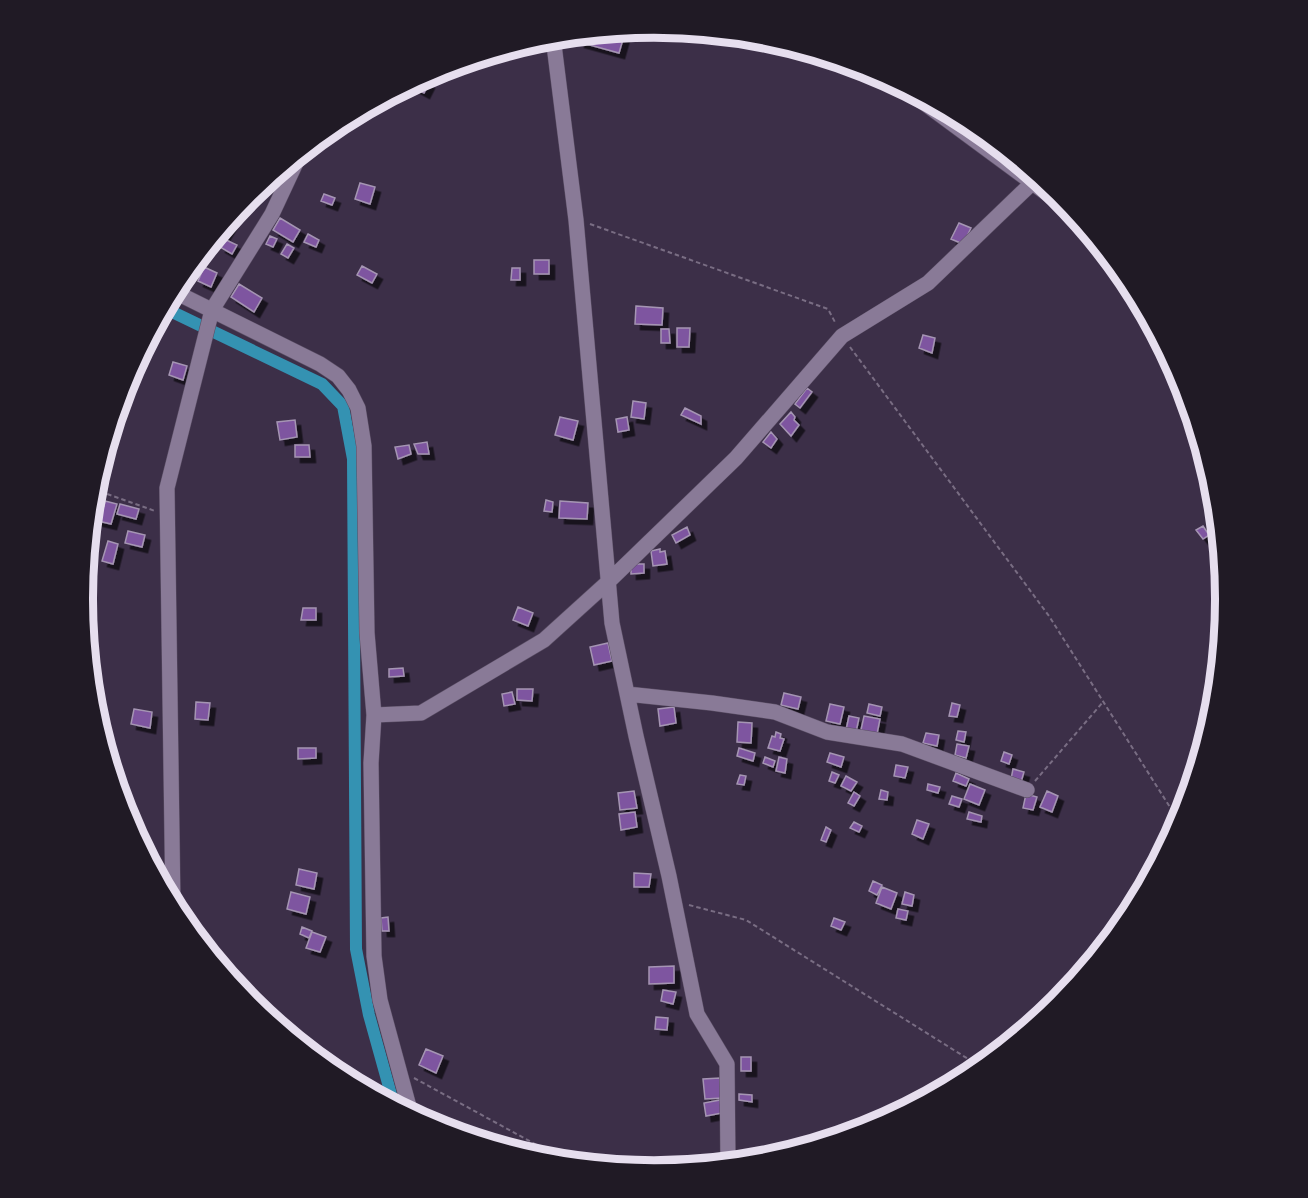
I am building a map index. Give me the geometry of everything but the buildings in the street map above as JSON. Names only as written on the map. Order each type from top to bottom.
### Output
[{"type":"street","points":[[554,46],[576,219],[612,623],[697,1014],[727,1064],[728,1156]]},
{"type":"street","points":[[949,122],[1024,177]]},
{"type":"street","points":[[172,886],[167,488],[212,310],[272,214],[293,170]]},
{"type":"street","points":[[374,715],[421,713],[544,640],[608,582],[736,458],[842,336],[928,283],[1031,184]]},
{"type":"street","points":[[182,295],[320,364],[338,376],[349,390],[358,408],[364,446],[368,633],[374,715],[372,763],[374,956],[380,1000],[408,1104]]},
{"type":"street","points":[[627,694],[775,712],[827,732],[902,744],[1027,790]]},
{"type":"path","points":[[576,219],[828,309],[842,336],[1049,616],[1173,813]]},
{"type":"path","points":[[102,492],[167,515]]},
{"type":"path","points":[[1027,790],[1103,702]]},
{"type":"path","points":[[674,901],[746,920],[972,1061]]},
{"type":"path","points":[[399,1070],[547,1150]]},
{"type":"waterway","points":[[172,312],[322,384],[343,406],[353,459],[356,949],[369,1015],[391,1095]]}]
